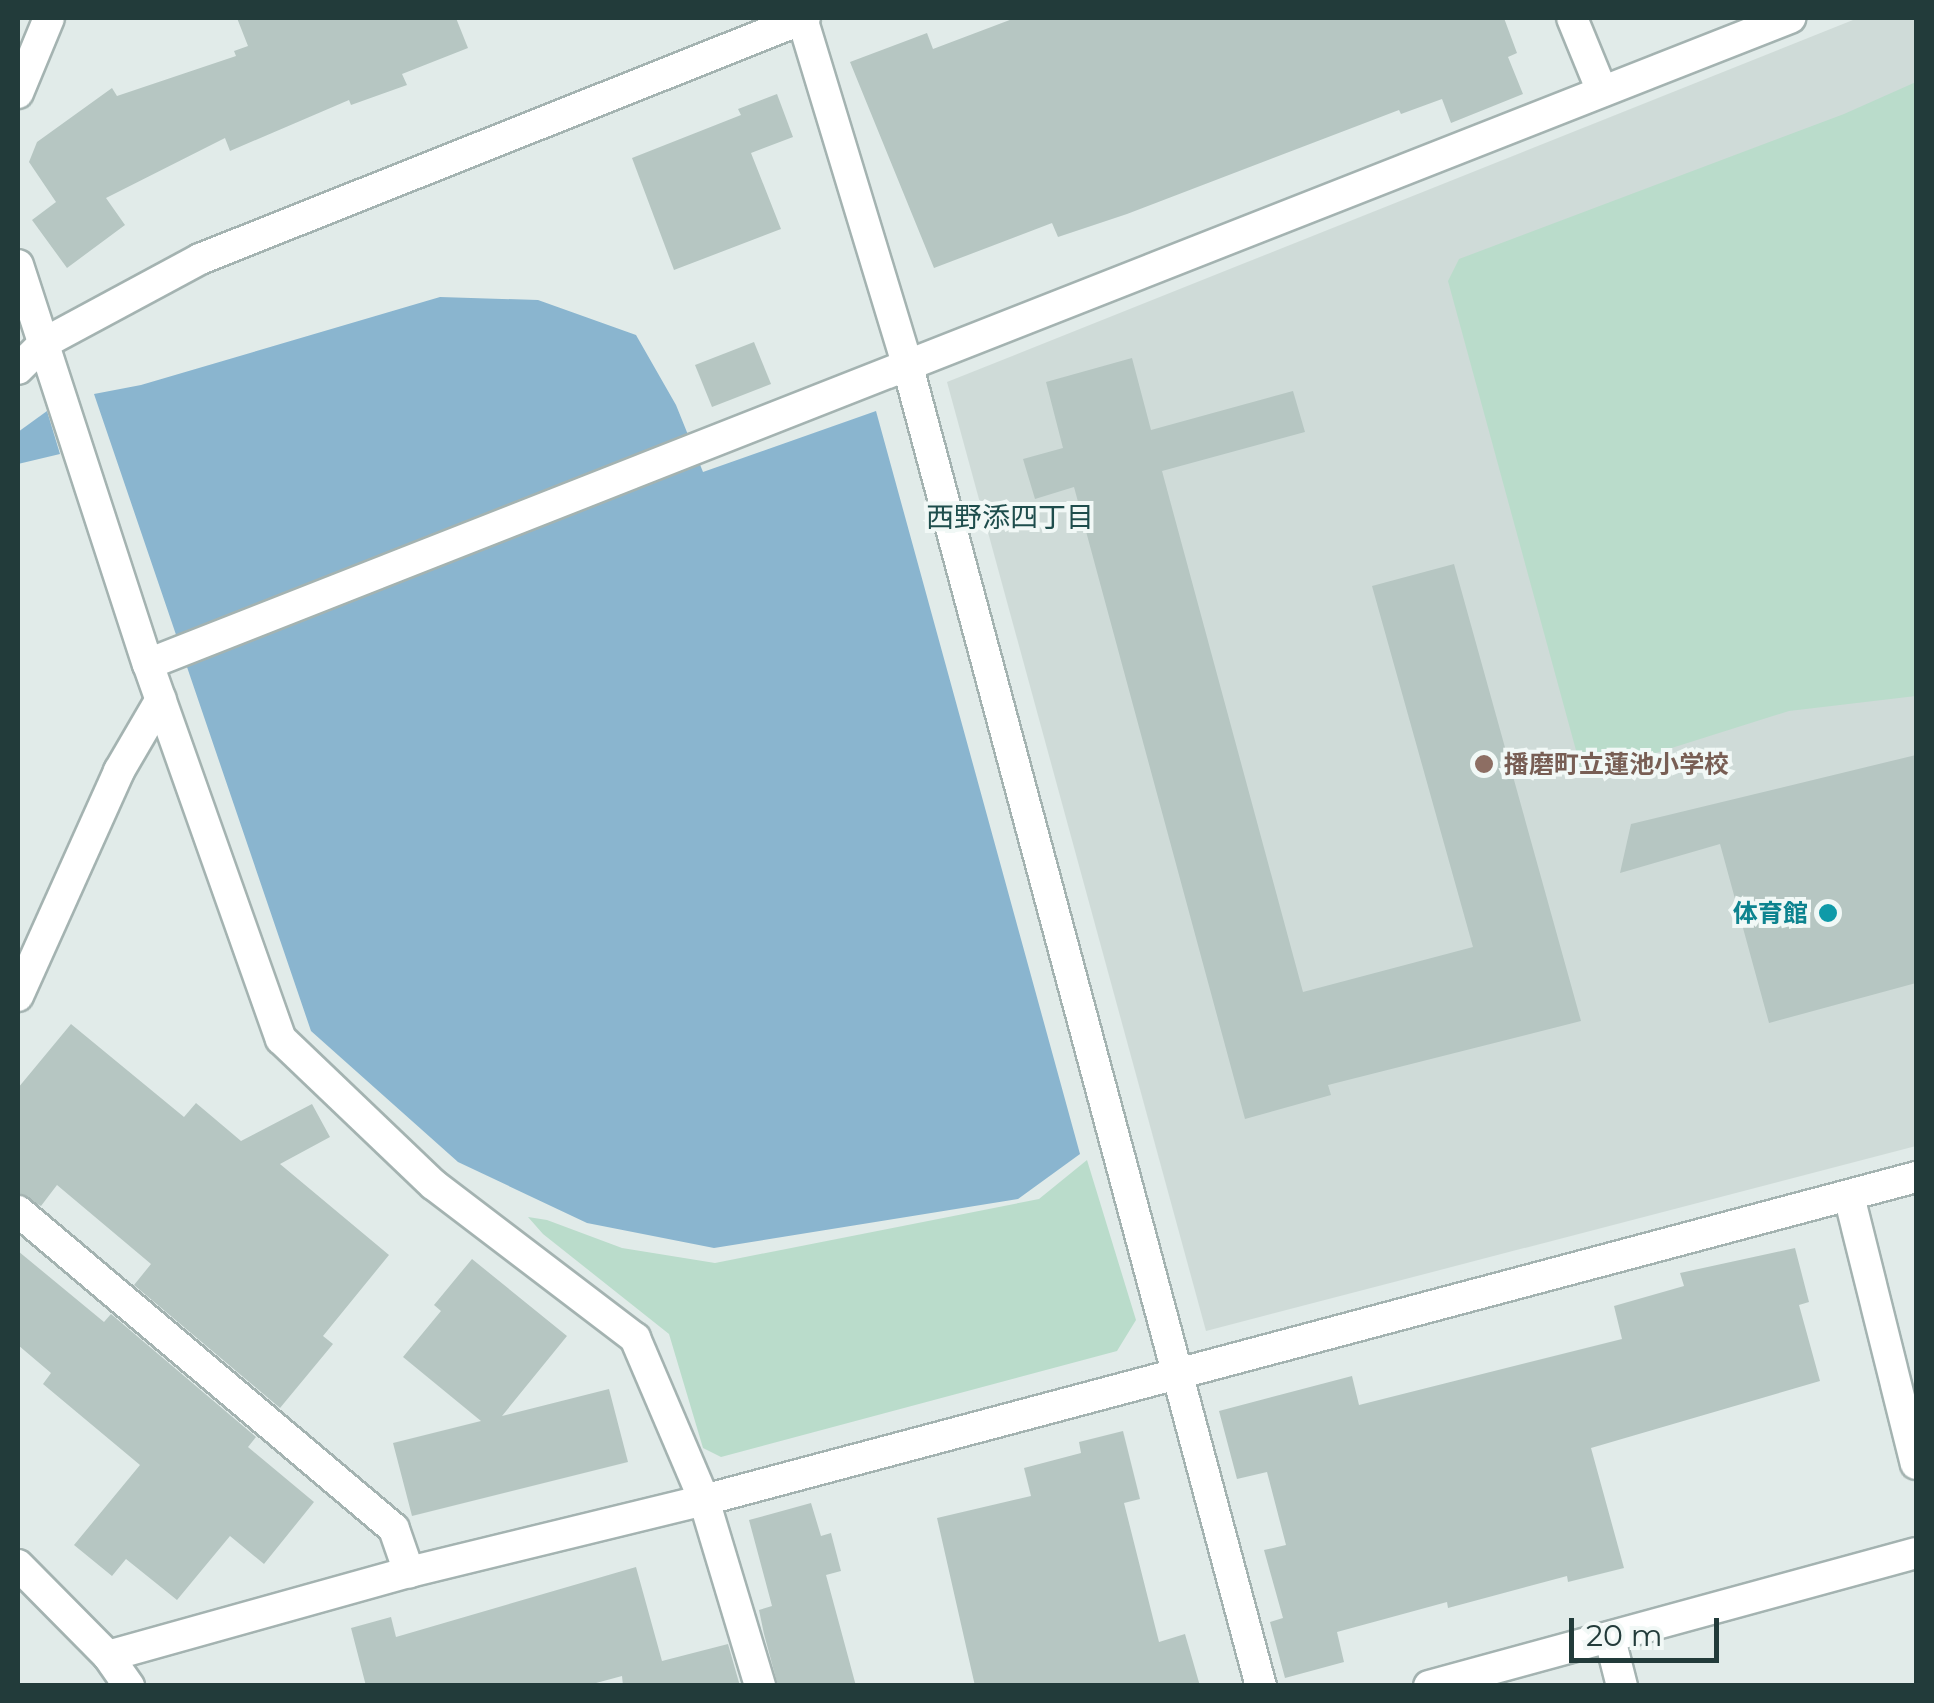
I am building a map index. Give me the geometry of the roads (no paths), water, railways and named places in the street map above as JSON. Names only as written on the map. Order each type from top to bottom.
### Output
[{"type":"street","points":[[18,93],[48,18]]},
{"type":"street","points":[[18,369],[44,343],[200,259],[803,18],[908,367],[1261,1686]]},
{"type":"street","points":[[1572,18],[1602,91]]},
{"type":"street","points":[[148,664],[1790,18]]},
{"type":"street","points":[[18,265],[148,664],[281,1039],[434,1185],[635,1338],[704,1500],[760,1686]]},
{"type":"street","points":[[18,996],[118,771],[161,699]]},
{"type":"street","points":[[108,1656],[408,1572],[704,1500],[1916,1176]]},
{"type":"street","points":[[1849,1196],[1916,1464]]},
{"type":"street","points":[[18,1212],[394,1529],[408,1572]]},
{"type":"street","points":[[1429,1686],[1916,1553]]},
{"type":"street","points":[[18,1565],[108,1656],[129,1686]]},
{"type":"street","points":[[1610,1639],[1622,1686]]},
{"type":"water","points":[[440,297],[538,300],[636,335],[676,405],[703,472],[876,411],[1080,1154],[1018,1199],[714,1248],[587,1223],[458,1162],[311,1031],[94,394],[141,385]]},
{"type":"water","points":[[47,411],[60,454],[18,464],[18,432]]},
{"type":"place","name":"播磨町立蓮池小学校","points":[[1484,764]]},
{"type":"place","name":"体育館","points":[[1828,913]]},
{"type":"district","name":"西野添四丁目","points":[[1010,517]]}]
